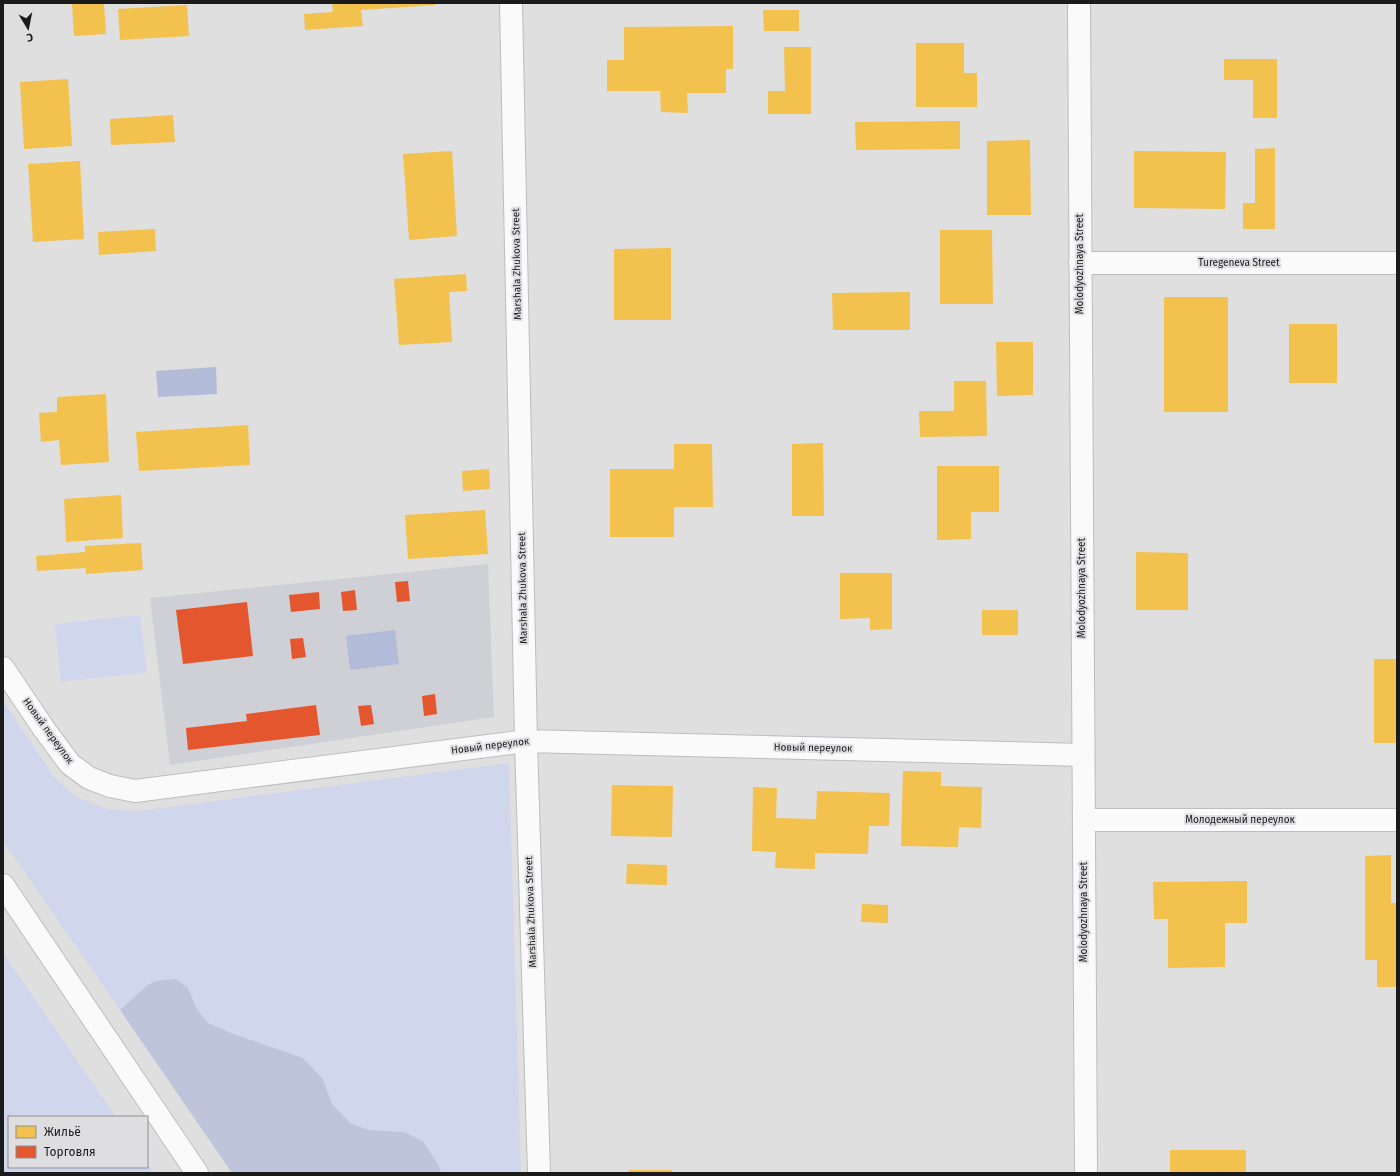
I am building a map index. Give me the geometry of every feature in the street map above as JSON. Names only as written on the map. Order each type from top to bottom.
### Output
[{"type":"street","name":"Marshala Zhukova Street","points":[[511,3],[526,741],[538,1173]]},
{"type":"street","name":"Molodyozhnaya Street","points":[[1079,3],[1086,1173]]},
{"type":"street","name":"Turegeneva Street","points":[[1080,263],[1397,263]]},
{"type":"street","name":"Новый переулок","points":[[3,668],[44,729],[70,764],[89,778],[110,786],[135,791],[526,741],[1083,755]]},
{"type":"street","name":"Молодежный переулок","points":[[1084,820],[1397,820]]},
{"type":"street","points":[[3,885],[197,1173]]},
{"type":"shaded area","points":[[216,367],[217,394],[158,397],[156,371]]},
{"type":"shaded area","points":[[488,564],[494,717],[170,765],[150,598]]},
{"type":"shaded area","points":[[140,615],[147,672],[61,682],[55,624]]},
{"type":"shaded area","points":[[395,630],[399,664],[350,670],[346,636]]},
{"type":"shaded area","points":[[3,701],[55,778],[76,797],[107,809],[137,811],[509,763],[521,1173],[441,1173],[439,1166],[423,1141],[404,1132],[369,1130],[350,1123],[332,1104],[323,1079],[303,1059],[231,1033],[208,1023],[197,1009],[188,988],[155,981],[145,987],[120,1010],[3,841]]},
{"type":"shaded area","points":[[3,953],[115,1116],[8,1116],[8,1168],[148,1168],[148,1164],[154,1173],[3,1173]]},
{"type":"shaded area","points":[[176,979],[188,988],[197,1009],[208,1023],[231,1033],[303,1058],[323,1079],[332,1104],[350,1123],[369,1130],[404,1132],[423,1141],[439,1166],[441,1173],[232,1173],[120,1010],[145,987],[155,981]]},
{"type":"building: Жильё","points":[[72,3],[104,3],[106,34],[74,36]]},
{"type":"building: Жильё","points":[[332,3],[435,3],[436,5],[361,10],[363,26],[305,30],[304,14],[333,12]]},
{"type":"building: Жильё","points":[[187,5],[189,36],[120,40],[118,9]]},
{"type":"building: Жильё","points":[[763,10],[799,10],[799,31],[764,31]]},
{"type":"building: Жильё","points":[[733,26],[733,69],[726,69],[726,93],[687,93],[688,113],[661,112],[660,91],[607,91],[607,60],[624,60],[624,27]]},
{"type":"building: Жильё","points":[[916,43],[964,43],[964,73],[977,73],[977,107],[916,107]]},
{"type":"building: Жильё","points":[[784,47],[811,47],[811,114],[768,114],[768,91],[785,91]]},
{"type":"building: Жильё","points":[[1224,59],[1277,59],[1277,118],[1253,118],[1253,80],[1224,80]]},
{"type":"building: Жильё","points":[[68,79],[72,146],[24,149],[20,82]]},
{"type":"building: Жильё","points":[[173,115],[175,142],[111,145],[110,119]]},
{"type":"building: Жильё","points":[[960,121],[960,149],[856,150],[855,122]]},
{"type":"building: Жильё","points":[[1030,140],[1031,215],[987,215],[987,141]]},
{"type":"building: Жильё","points":[[1275,148],[1275,229],[1243,229],[1243,203],[1255,203],[1255,149]]},
{"type":"building: Жильё","points":[[452,151],[457,236],[409,240],[403,154]]},
{"type":"building: Жильё","points":[[1134,151],[1226,152],[1225,209],[1134,208]]},
{"type":"building: Жильё","points":[[80,161],[84,239],[33,242],[28,164]]},
{"type":"building: Жильё","points":[[155,229],[156,251],[99,255],[98,232]]},
{"type":"building: Жильё","points":[[940,230],[992,230],[993,304],[940,304]]},
{"type":"building: Жильё","points":[[671,248],[671,320],[614,320],[614,249]]},
{"type":"building: Жильё","points":[[466,274],[467,291],[449,292],[452,342],[399,345],[394,279]]},
{"type":"building: Жильё","points":[[910,292],[910,330],[833,330],[832,293]]},
{"type":"building: Жильё","points":[[1164,297],[1228,297],[1228,412],[1164,412]]},
{"type":"building: Жильё","points":[[1289,324],[1337,324],[1337,383],[1289,383]]},
{"type":"building: Жильё","points":[[996,342],[1033,342],[1033,395],[997,396]]},
{"type":"building: Жильё","points":[[954,381],[986,381],[987,436],[920,437],[919,411],[954,411]]},
{"type":"building: Жильё","points":[[106,394],[109,462],[61,465],[59,440],[41,442],[39,413],[57,412],[57,397]]},
{"type":"building: Жильё","points":[[248,425],[250,465],[139,471],[136,432]]},
{"type":"building: Жильё","points":[[823,443],[824,516],[792,516],[792,444]]},
{"type":"building: Жильё","points":[[674,444],[712,444],[713,507],[674,507],[674,537],[610,537],[610,469],[674,469]]},
{"type":"building: Жильё","points":[[937,466],[999,466],[999,512],[971,512],[971,539],[937,540]]},
{"type":"building: Жильё","points":[[489,469],[490,489],[463,491],[462,471]]},
{"type":"building: Жильё","points":[[121,495],[123,538],[66,542],[64,499]]},
{"type":"building: Жильё","points":[[485,510],[488,554],[408,559],[405,515]]},
{"type":"building: Жильё","points":[[141,543],[143,570],[86,574],[86,568],[37,571],[36,556],[85,552],[85,546]]},
{"type":"building: Жильё","points":[[1136,552],[1188,553],[1188,610],[1136,610]]},
{"type":"building: Жильё","points":[[840,573],[892,573],[892,629],[870,630],[870,618],[840,619]]},
{"type":"building: Жильё","points":[[982,610],[1018,610],[1018,635],[982,635]]},
{"type":"building: Жильё","points":[[1374,659],[1397,659],[1397,743],[1374,743]]},
{"type":"building: Жильё","points":[[903,771],[941,772],[941,786],[982,787],[981,828],[959,827],[958,847],[901,846]]},
{"type":"building: Жильё","points":[[612,785],[673,786],[672,837],[611,836]]},
{"type":"building: Жильё","points":[[753,787],[777,788],[776,818],[816,819],[817,791],[890,793],[889,826],[869,826],[868,854],[815,853],[815,869],[775,868],[776,852],[752,851]]},
{"type":"building: Жильё","points":[[1391,855],[1391,903],[1397,903],[1397,987],[1377,987],[1377,960],[1365,960],[1365,856]]},
{"type":"building: Жильё","points":[[627,864],[667,865],[667,885],[626,884]]},
{"type":"building: Жильё","points":[[1247,881],[1247,923],[1225,923],[1225,967],[1168,968],[1168,919],[1154,919],[1153,882]]},
{"type":"building: Жильё","points":[[862,904],[888,905],[888,923],[861,922]]},
{"type":"building: Жильё","points":[[1170,1150],[1246,1150],[1246,1173],[1170,1173]]},
{"type":"building: Жильё","points":[[629,1170],[672,1170],[672,1173],[629,1173]]},
{"type":"building: Торговля","points":[[408,581],[410,601],[397,602],[395,582]]},
{"type":"building: Торговля","points":[[355,590],[357,610],[343,611],[341,592]]},
{"type":"building: Торговля","points":[[319,592],[320,609],[291,612],[289,595]]},
{"type":"building: Торговля","points":[[247,602],[253,656],[183,664],[176,610]]},
{"type":"building: Торговля","points":[[303,638],[306,657],[292,659],[290,639]]},
{"type":"building: Торговля","points":[[435,694],[437,714],[424,716],[422,696]]},
{"type":"building: Торговля","points":[[316,705],[320,735],[188,750],[186,728],[247,721],[246,714]]},
{"type":"building: Торговля","points":[[371,705],[374,724],[361,726],[358,706]]}]
